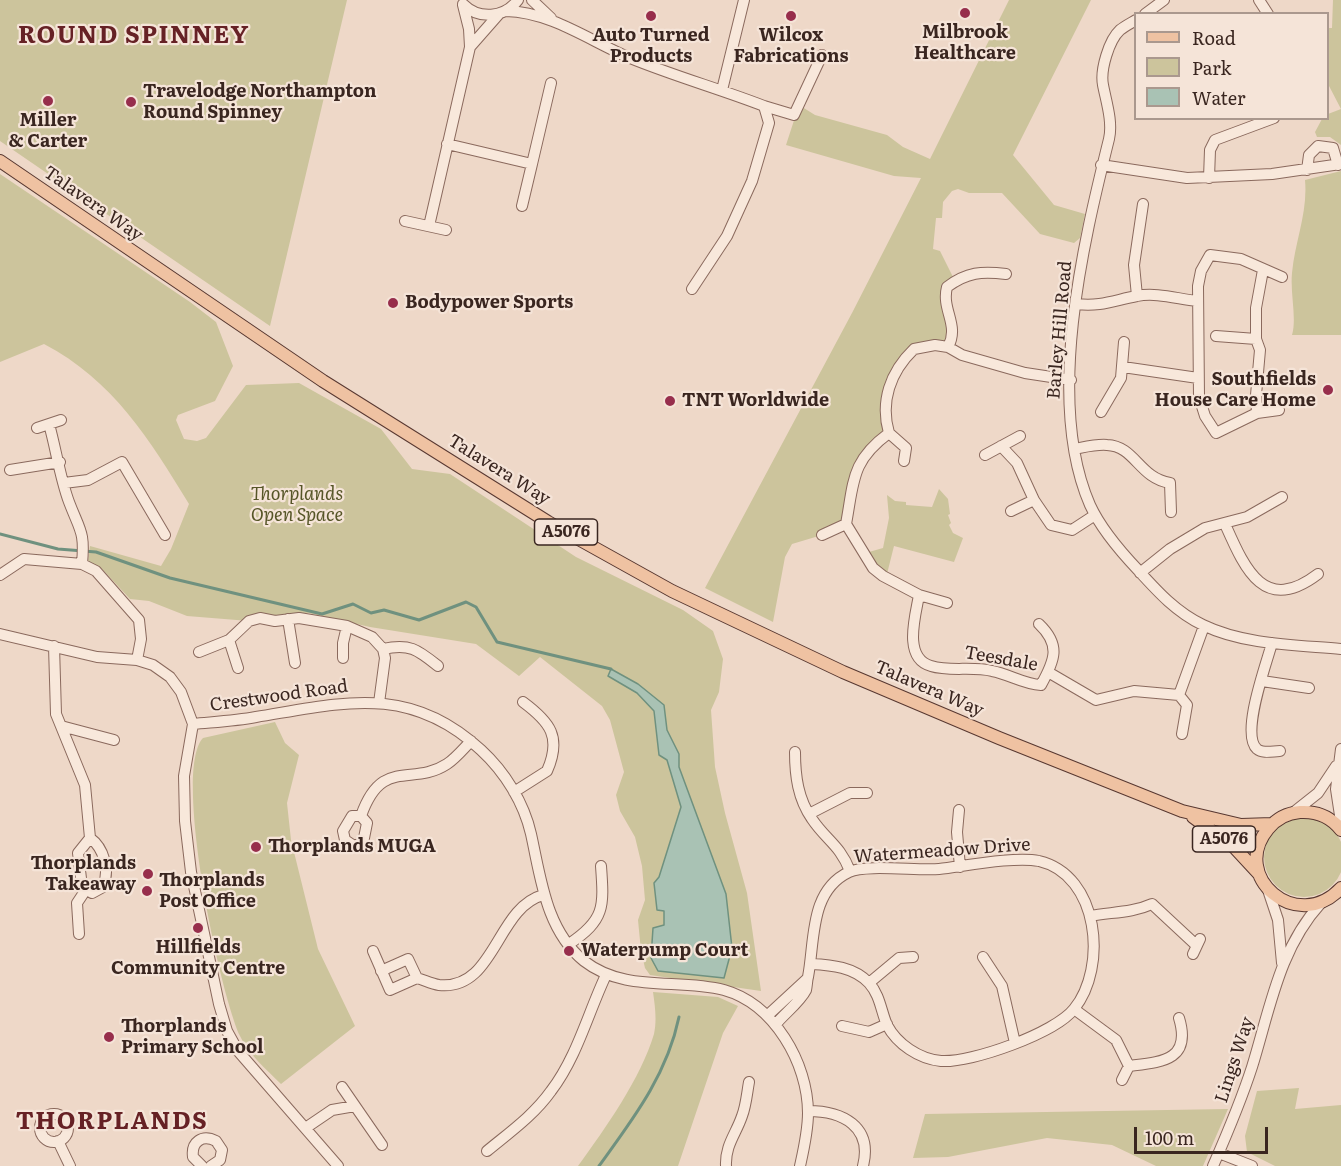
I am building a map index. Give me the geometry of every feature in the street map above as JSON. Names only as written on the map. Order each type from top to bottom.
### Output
[{"type":"main road","name":"Talavera Way","points":[[0,161],[176,283],[324,381],[548,522],[621,564],[730,620],[843,672],[999,738],[1182,811],[1241,825],[1272,824]]},
{"type":"main road","name":"Talavera Way","points":[[1182,811],[1223,837],[1260,875]]},
{"type":"main road","points":[[1338,893],[1321,903],[1307,906],[1279,899],[1268,890],[1260,875],[1257,861],[1258,847],[1263,834],[1272,824],[1294,812],[1323,815],[1341,830]]},
{"type":"street","points":[[470,47],[503,12],[518,0]]},
{"type":"street","points":[[532,0],[557,23]]},
{"type":"street","points":[[727,92],[744,0]]},
{"type":"street","points":[[1148,12],[1164,0]]},
{"type":"street","points":[[462,2],[478,14],[527,13],[557,23],[630,58],[794,115],[822,55]]},
{"type":"street","points":[[429,226],[470,47],[469,28],[462,2]]},
{"type":"street","name":"Barley Hill Road","points":[[1134,21],[1119,31],[1108,52],[1102,82],[1110,136],[1101,165],[1084,243],[1077,304],[1070,414],[1074,449],[1084,488],[1095,515],[1122,554],[1170,606],[1204,626],[1272,643],[1341,649]]},
{"type":"street","points":[[522,206],[551,83]]},
{"type":"street","points":[[692,289],[727,236],[752,181],[769,123],[764,106]]},
{"type":"street","points":[[1209,178],[1210,150],[1215,140],[1269,120]]},
{"type":"street","points":[[447,144],[532,164]]},
{"type":"street","points":[[1101,165],[1165,177],[1209,178],[1307,170],[1339,164],[1333,148],[1318,146],[1309,155],[1307,170]]},
{"type":"street","points":[[1137,296],[1134,265],[1143,204]]},
{"type":"street","points":[[405,221],[446,230]]},
{"type":"street","points":[[1279,410],[1257,413],[1216,433],[1201,406],[1198,378],[1200,342],[1197,301],[1201,271],[1210,255],[1241,259],[1282,277]]},
{"type":"street","points":[[1257,413],[1256,395],[1260,350],[1256,339],[1256,308],[1263,270]]},
{"type":"street","points":[[948,348],[953,330],[944,303],[947,287],[958,278],[981,271],[1006,274]]},
{"type":"street","points":[[1077,304],[1107,305],[1137,296],[1151,295],[1197,301]]},
{"type":"street","points":[[1216,336],[1256,339]]},
{"type":"street","points":[[1101,412],[1106,401],[1114,393],[1123,367],[1124,342]]},
{"type":"street","points":[[904,461],[906,448],[889,433],[884,402],[889,385],[914,349],[924,346],[948,348],[969,357],[1025,373],[1071,380]]},
{"type":"street","points":[[1123,367],[1198,378]]},
{"type":"street","points":[[37,428],[61,420]]},
{"type":"street","points":[[49,424],[68,501],[82,528],[84,541],[82,564]]},
{"type":"street","points":[[889,433],[871,447],[858,465],[846,524],[873,568],[883,576],[919,594],[948,603]]},
{"type":"street","points":[[985,455],[1020,436]]},
{"type":"street","points":[[1074,449],[1108,445],[1129,453],[1148,475],[1157,481],[1170,483],[1171,512]]},
{"type":"street","points":[[1001,446],[1017,463],[1045,520],[1060,529],[1072,530],[1095,515]]},
{"type":"street","points":[[10,470],[60,462]]},
{"type":"street","points":[[64,483],[88,480],[122,462],[165,536]]},
{"type":"street","points":[[1140,573],[1188,537],[1205,528],[1246,517],[1282,497]]},
{"type":"street","points":[[1011,511],[1034,500]]},
{"type":"street","points":[[822,535],[846,524]]},
{"type":"street","points":[[1225,524],[1243,566],[1268,588],[1291,591],[1318,574]]},
{"type":"street","points":[[0,575],[24,559],[82,564],[96,571],[139,620],[141,639],[137,660]]},
{"type":"street","name":"Teesdale","points":[[919,594],[912,633],[913,647],[929,666],[990,670],[1034,685],[1041,685],[1054,652],[1053,640],[1039,624]]},
{"type":"street","points":[[199,652],[230,640],[249,621],[299,618],[347,626],[372,637],[383,649],[385,658],[379,702]]},
{"type":"street","points":[[288,619],[294,663]]},
{"type":"street","points":[[343,658],[343,643],[347,626]]},
{"type":"street","points":[[1179,695],[1204,626]]},
{"type":"street","points":[[0,634],[97,657],[137,660],[153,665],[175,683],[193,724],[184,776],[185,821],[191,872],[219,1004],[227,1031],[238,1051],[339,1166]]},
{"type":"street","points":[[230,640],[238,668]]},
{"type":"street","points":[[1272,643],[1262,681],[1254,700],[1252,741],[1256,749],[1264,752],[1280,751]]},
{"type":"street","points":[[383,649],[401,645],[419,651],[438,666]]},
{"type":"street","points":[[54,646],[56,714],[85,785],[90,838],[102,851],[105,882],[99,890],[85,891]]},
{"type":"street","points":[[1048,672],[1096,700],[1134,691],[1179,695],[1187,705],[1182,734]]},
{"type":"street","points":[[1262,681],[1310,688]]},
{"type":"street","name":"Crestwood Road","points":[[193,724],[253,718],[328,704],[379,702],[428,715],[471,741],[496,766],[514,792],[528,821],[543,895],[559,930],[584,960],[606,975],[644,983],[724,990],[748,1001],[768,1015],[776,1024],[804,1081],[808,1111],[807,1134],[800,1166]]},
{"type":"street","points":[[514,792],[547,771],[555,744],[551,730],[541,716],[523,702]]},
{"type":"street","points":[[61,726],[114,740]]},
{"type":"street","points":[[361,816],[366,802],[380,785],[393,776],[433,770],[448,764],[471,741]]},
{"type":"street","points":[[1341,749],[1337,764],[1336,789],[1341,822]]},
{"type":"street","points":[[795,752],[797,784],[809,814],[835,843],[850,871]]},
{"type":"street","points":[[1294,812],[1318,793],[1337,764]]},
{"type":"street","points":[[809,814],[850,793],[867,793]]},
{"type":"street","points":[[959,810],[957,832],[960,867]]},
{"type":"street","points":[[85,891],[80,881],[78,853],[90,838]]},
{"type":"street","name":"Watermeadow Drive","points":[[776,1024],[806,990],[818,910],[825,894],[850,871],[960,867],[1038,861],[1056,868],[1073,883],[1084,898],[1090,916],[1093,966],[1087,987],[1074,1009],[1056,1026],[1036,1037],[958,1059],[942,1061],[927,1058],[897,1040],[887,1024],[878,997],[869,983]]},
{"type":"street","points":[[569,944],[591,928],[599,918],[603,899],[601,866]]},
{"type":"street","name":"Lings Way","points":[[1268,890],[1278,920],[1282,963]]},
{"type":"street","points":[[79,934],[77,903],[85,891]]},
{"type":"street","points":[[373,951],[390,990],[417,978],[440,985],[454,983],[471,976],[492,952],[514,914],[525,903],[543,895]]},
{"type":"street","name":"Lings Way","points":[[1213,1166],[1252,1067],[1282,963],[1303,925],[1321,903]]},
{"type":"street","points":[[1090,916],[1133,912],[1152,904],[1196,946]]},
{"type":"street","points":[[811,964],[836,965],[852,971],[869,983],[899,958],[913,957]]},
{"type":"street","points":[[983,957],[1002,986],[1015,1043]]},
{"type":"street","points":[[381,971],[408,959],[417,978]]},
{"type":"street","points":[[487,1151],[535,1111],[555,1085],[575,1047],[606,975]]},
{"type":"street","points":[[768,1015],[807,979]]},
{"type":"street","points":[[1074,1009],[1116,1040],[1129,1066]]},
{"type":"street","points":[[1129,1066],[1163,1062],[1175,1055],[1181,1045],[1183,1033],[1178,1018]]},
{"type":"street","points":[[842,1026],[870,1032],[887,1024]]},
{"type":"street","points":[[1122,1080],[1129,1066]]},
{"type":"street","points":[[726,1166],[725,1155],[731,1136],[742,1117],[749,1082]]},
{"type":"street","points":[[342,1087],[382,1145]]},
{"type":"street","points":[[307,1128],[332,1110],[355,1106]]},
{"type":"street","points":[[808,1111],[828,1111],[840,1114],[852,1122],[863,1139],[863,1166]]},
{"type":"street","points":[[202,1166],[193,1157],[193,1148],[199,1140],[207,1137],[216,1141],[222,1150],[220,1160],[211,1166]]},
{"type":"street","points":[[58,1142],[70,1166]]},
{"type":"street","points":[[1219,1153],[1252,1166]]},
{"type":"green space","points":[[0,0],[347,0],[270,326],[0,141]]},
{"type":"green space","points":[[1009,0],[1091,0],[1013,155],[1054,205],[1085,214],[1080,238],[1074,243],[1040,234],[1002,193],[969,193],[958,189],[952,191],[943,202],[942,218],[936,218],[933,249],[940,251],[953,277],[947,287],[951,342],[914,349],[889,385],[889,433],[857,465],[846,524],[822,535],[792,544],[785,557],[773,622],[705,588],[852,313],[921,178],[894,176],[786,145],[799,105],[815,115],[887,135],[903,147],[930,159]]},
{"type":"green space","points":[[1333,0],[1341,0],[1341,109],[1329,86],[1329,28],[1332,28]]},
{"type":"green space","points":[[1341,109],[1341,145],[1330,137],[1317,137],[1315,132],[1321,120],[1329,120],[1329,114]]},
{"type":"green space","points":[[1341,171],[1341,335],[1292,335],[1294,321],[1292,273],[1305,204],[1305,180]]},
{"type":"green space","name":"Thorplands Open Space","points":[[0,174],[190,302],[216,322],[233,366],[215,401],[178,415],[176,420],[184,439],[197,441],[206,438],[246,385],[299,383],[381,429],[412,469],[450,474],[576,557],[683,610],[713,631],[723,659],[719,692],[711,710],[715,767],[747,893],[761,991],[650,975],[645,968],[638,920],[645,900],[642,866],[635,837],[620,811],[616,795],[624,772],[610,720],[602,706],[540,657],[519,676],[476,644],[370,627],[308,613],[288,619],[249,621],[187,616],[149,601],[130,599],[102,569],[88,561],[90,546],[161,566],[171,549],[189,504],[160,457],[128,414],[90,375],[44,344],[0,362]]},
{"type":"green space","points":[[939,489],[948,499],[950,514],[948,515],[951,523],[949,525],[953,533],[963,538],[954,562],[894,546],[887,574],[877,565],[869,552],[883,548],[889,518],[887,495],[895,501],[906,502],[906,505],[932,507]]},
{"type":"green space","points":[[275,722],[285,743],[299,755],[287,803],[291,840],[318,949],[355,1026],[281,1084],[248,1049],[240,1036],[231,1012],[211,932],[202,883],[193,792],[195,759],[203,738]]},
{"type":"green space","points":[[1304,817],[1319,820],[1332,829],[1341,842],[1341,872],[1332,885],[1319,894],[1304,897],[1289,894],[1276,885],[1267,872],[1264,857],[1267,842],[1276,829],[1289,820]]},
{"type":"green space","points":[[1209,821],[1257,829],[1249,852]]},
{"type":"green space","points":[[653,992],[718,997],[738,1006],[723,1033],[678,1166],[578,1166],[621,1103],[648,1051],[655,1024]]},
{"type":"green space","points":[[1299,1088],[1295,1109],[1341,1105],[1341,1166],[1275,1166],[1247,1152],[1245,1136],[1257,1091]]},
{"type":"green space","points":[[1228,1109],[1203,1166],[1156,1166],[1112,1145],[1047,1138],[948,1157],[913,1158],[925,1114]]},
{"type":"water","points":[[611,669],[638,684],[664,705],[667,730],[679,754],[679,767],[726,894],[732,948],[724,978],[658,971],[651,958],[653,928],[664,925],[664,911],[657,910],[654,883],[659,877],[681,807],[667,760],[659,755],[654,711],[637,693],[608,676]]},
{"type":"waterway","points":[[0,534],[58,549],[96,552],[170,578],[322,614],[353,604],[371,613],[384,610],[419,620],[466,602],[476,607],[497,642],[611,669]]},
{"type":"waterway","points":[[599,1166],[647,1096],[666,1058],[679,1017]]},
{"type":"place","name":"Milbrook Healthcare","points":[[965,13]]},
{"type":"place","name":"Auto Turned Products","points":[[651,16]]},
{"type":"place","name":"Wilcox Fabrications","points":[[791,16]]},
{"type":"place","name":"Miller & Carter","points":[[48,101]]},
{"type":"place","name":"Travelodge Northampton Round Spinney","points":[[131,102]]},
{"type":"place","name":"Bodypower Sports","points":[[393,303]]},
{"type":"place","name":"Southfields House Care Home","points":[[1328,390]]},
{"type":"place","name":"TNT Worldwide","points":[[670,401]]},
{"type":"place","name":"Thorplands MUGA","points":[[256,847]]},
{"type":"place","name":"Thorplands Takeaway","points":[[148,874]]},
{"type":"place","name":"Thorplands Post Office","points":[[147,891]]},
{"type":"place","name":"Hillfields Community Centre","points":[[198,928]]},
{"type":"place","name":"Waterpump Court","points":[[569,951]]},
{"type":"place","name":"Thorplands Primary School","points":[[109,1037]]},
{"type":"district","name":"ROUND SPINNEY","points":[[134,36]]},
{"type":"district","name":"THORPLANDS","points":[[112,1122]]}]
